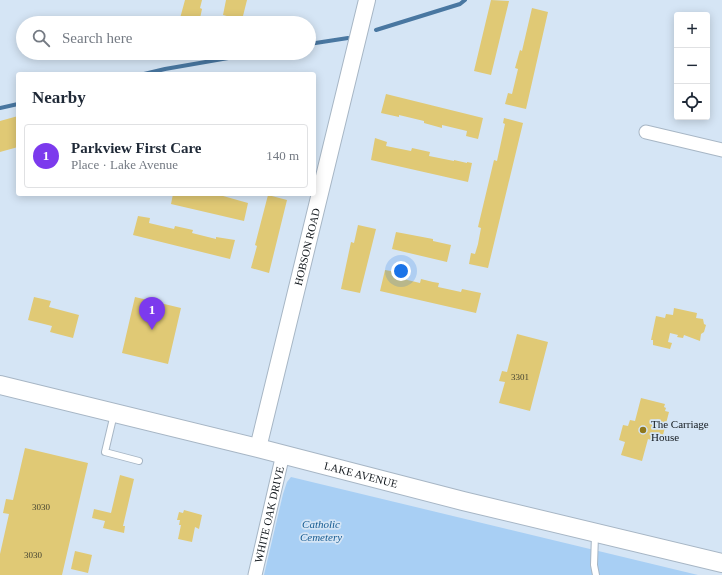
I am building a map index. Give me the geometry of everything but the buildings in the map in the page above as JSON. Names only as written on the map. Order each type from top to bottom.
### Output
[{"type":"main road","name":"LAKE AVENUE","points":[[0,385],[283,454],[421,491],[594,534],[722,564]]},
{"type":"street","name":"HOBSON ROAD","points":[[258,448],[367,0]]},
{"type":"street","points":[[646,132],[722,150]]},
{"type":"street","name":"WHITE OAK DRIVE","points":[[255,575],[283,454]]},
{"type":"lane","points":[[114,413],[105,452],[139,461]]},
{"type":"lane","points":[[594,534],[594,565],[596,575]]},
{"type":"green space","name":"Catholic Cemetery","points":[[291,477],[698,575],[264,575],[283,494],[287,482]]},
{"type":"waterway","points":[[376,30],[460,4],[465,0]]},
{"type":"waterway","points":[[316,43],[348,38]]},
{"type":"waterway","points":[[152,72],[217,60]]},
{"type":"waterway","points":[[0,108],[16,104]]},
{"type":"place","name":"Parkview First Care","points":[[152,330]]},
{"type":"place","name":"The Carriage House","points":[[643,430]]}]
